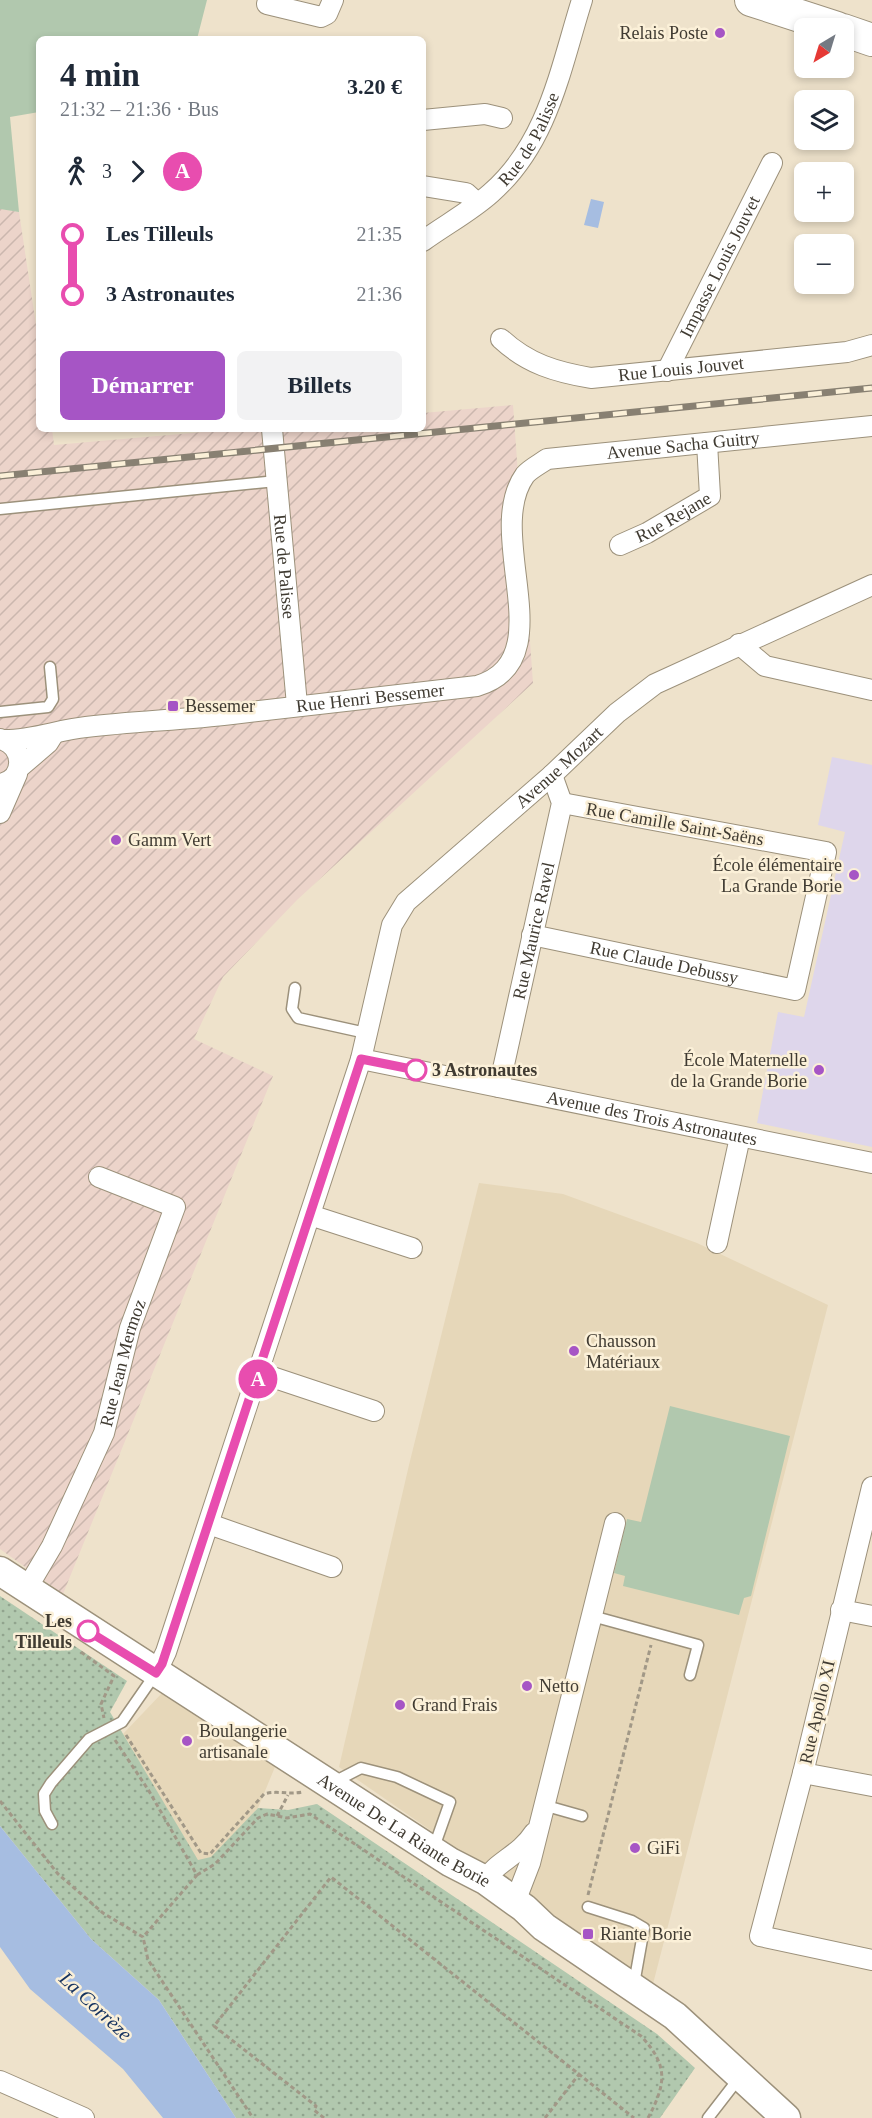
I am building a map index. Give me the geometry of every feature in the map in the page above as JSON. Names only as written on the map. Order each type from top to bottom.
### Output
[{"type":"main road","points":[[751,0],[806,18]]},
{"type":"main road","points":[[854,34],[872,40]]},
{"type":"street","points":[[267,4],[321,16],[327,14],[333,0]]},
{"type":"street","name":"Rue de Palisse","points":[[426,239],[490,194],[519,165],[542,128],[582,0]]},
{"type":"street","points":[[426,120],[485,114],[502,118]]},
{"type":"street","name":"Impasse Louis Jouvet","points":[[668,371],[772,163]]},
{"type":"street","points":[[426,187],[466,194],[477,203]]},
{"type":"street","name":"Rue Louis Jouvet","points":[[501,339],[518,355],[562,373],[591,378],[846,352],[872,345]]},
{"type":"street","name":"Avenue Sacha Guitry","points":[[514,496],[526,474],[547,459],[872,426]]},
{"type":"street","name":"Rue de Palisse","points":[[272,432],[297,705]]},
{"type":"street","name":"Rue Rejane","points":[[620,545],[647,533],[710,496],[707,443]]},
{"type":"street","name":"Rue Henri Bessemer","points":[[3,740],[20,740],[44,734],[53,735],[84,727],[232,714],[477,686],[492,682],[513,660],[521,632],[509,521],[514,496]]},
{"type":"street","name":"Avenue Mozart","points":[[156,1673],[166,1652],[260,1372],[361,1059],[392,925],[406,902],[552,775],[617,712],[655,684],[872,585]]},
{"type":"street","points":[[739,644],[765,666],[872,690]]},
{"type":"street","points":[[0,813],[12,775],[48,743],[53,735]]},
{"type":"street","name":"Rue Henri Bessemer","points":[[3,740],[18,752],[12,775]]},
{"type":"street","points":[[552,775],[562,803]]},
{"type":"street","name":"Rue Maurice Ravel","points":[[499,1087],[562,803]]},
{"type":"street","name":"Rue Camille Saint-Saëns","points":[[562,803],[826,852],[795,990]]},
{"type":"street","name":"Rue Claude Debussy","points":[[532,935],[795,990]]},
{"type":"street","name":"Avenue des Trois Astronautes","points":[[361,1059],[872,1163]]},
{"type":"street","points":[[717,1242],[740,1137]]},
{"type":"street","name":"Rue Jean Mermoz","points":[[26,1590],[52,1546],[104,1433],[130,1328],[175,1207],[99,1177]]},
{"type":"street","points":[[309,1215],[412,1248]]},
{"type":"street","points":[[260,1372],[374,1411]]},
{"type":"street","name":"Rue Apollo XI","points":[[872,1487],[803,1773],[759,1936],[872,1960]]},
{"type":"street","points":[[515,1902],[525,1878],[615,1523]]},
{"type":"street","points":[[209,1524],[332,1566]]},
{"type":"street","name":"Avenue De La Riante Borie","points":[[0,1571],[156,1673],[318,1788],[485,1880],[543,1927],[675,2016],[786,2118]]},
{"type":"street","points":[[841,1610],[872,1616]]},
{"type":"street","points":[[803,1773],[872,1786]]},
{"type":"street","points":[[485,1880],[489,1874],[527,1844],[538,1826]]},
{"type":"street","points":[[0,2081],[84,2118]]},
{"type":"lane","points":[[0,508],[276,481]]},
{"type":"lane","points":[[0,712],[48,707],[53,699],[50,667]]},
{"type":"lane","points":[[295,988],[291,1009],[298,1018],[366,1034]]},
{"type":"lane","points":[[592,1616],[698,1645],[690,1675]]},
{"type":"lane","points":[[52,1824],[45,1810],[44,1794],[51,1783],[89,1738],[122,1722],[156,1673]]},
{"type":"lane","points":[[318,1788],[361,1768],[397,1778],[450,1802],[432,1851]]},
{"type":"lane","points":[[543,1805],[582,1816]]},
{"type":"lane","points":[[588,1907],[632,1921],[644,1928],[633,1988]]},
{"type":"lane","points":[[708,2118],[740,2076]]},
{"type":"path","points":[[588,1907],[588,1891],[654,1634]]},
{"type":"path","points":[[80,1652],[114,1676],[101,1704],[109,1730],[149,1791],[197,1875]]},
{"type":"path","points":[[122,1722],[125,1734],[201,1853],[210,1854],[264,1794],[274,1790],[288,1795],[318,1788]]},
{"type":"path","points":[[277,1816],[288,1795]]},
{"type":"path","points":[[0,1801],[58,1874],[103,1914],[143,1937],[148,1960],[253,2118]]},
{"type":"path","points":[[143,1937],[197,1875],[215,1864],[258,1818],[267,1814],[287,1818],[310,1814],[633,2029],[657,2055],[663,2074],[663,2085],[648,2118]]},
{"type":"path","points":[[324,2118],[314,2110],[316,2106],[214,2026],[331,1877],[634,2118]]},
{"type":"path","points":[[545,2118],[580,2073]]},
{"type":"shaded area","points":[[0,209],[19,212],[36,325],[36,432],[52,432],[54,445],[204,432],[426,432],[426,413],[513,405],[533,683],[297,900],[223,977],[194,1039],[273,1076],[63,1594],[0,1549]]},
{"type":"shaded area","name":"École Maternelle de la Grande Borie","points":[[832,757],[872,765],[872,1147],[757,1123],[778,1012],[804,1017],[845,832],[818,825]]},
{"type":"shaded area","points":[[479,1183],[563,1194],[697,1243],[828,1305],[653,1984],[339,1767],[409,1465]]},
{"type":"shaded area","points":[[163,1692],[277,1762],[258,1808],[211,1858],[198,1861],[123,1734]]},
{"type":"green space","points":[[0,0],[207,0],[198,36],[36,36],[36,113],[10,117],[19,212],[0,209]]},
{"type":"green space","points":[[670,1406],[790,1436],[751,1596],[744,1598],[739,1615],[623,1586],[625,1576],[614,1573],[627,1519],[641,1522]]},
{"type":"green space","points":[[0,1596],[127,1681],[110,1712],[198,1860],[211,1857],[258,1808],[288,1810],[317,1804],[657,2034],[695,2068],[660,2118],[236,2118],[159,2000],[91,1939],[0,1826]]},
{"type":"water","points":[[591,199],[604,202],[598,228],[584,225]]},
{"type":"water","name":"La Corrèze","points":[[0,1826],[91,1939],[159,2000],[236,2118],[163,2118],[123,2069],[30,1989],[0,1947]]},
{"type":"railway","points":[[0,476],[872,388]]},
{"type":"bus line","name":"A","points":[[88,1631],[156,1673],[162,1664],[260,1372],[361,1059],[416,1070]]},
{"type":"place","name":"Relais Poste","points":[[720,33]]},
{"type":"place","name":"Bessemer","points":[[173,706]]},
{"type":"place","name":"Gamm Vert","points":[[116,840]]},
{"type":"place","name":"École élémentaire La Grande Borie","points":[[854,875]]},
{"type":"place","name":"3 Astronautes","points":[[416,1070]]},
{"type":"place","name":"École Maternelle de la Grande Borie","points":[[819,1070]]},
{"type":"place","name":"Chausson Matériaux","points":[[574,1351]]},
{"type":"place","name":"Les Tilleuls","points":[[88,1631]]},
{"type":"place","name":"Netto","points":[[527,1686]]},
{"type":"place","name":"Grand Frais","points":[[400,1705]]},
{"type":"place","name":"Boulangerie artisanale","points":[[187,1741]]},
{"type":"place","name":"GiFi","points":[[635,1848]]},
{"type":"place","name":"Riante Borie","points":[[588,1934]]}]
